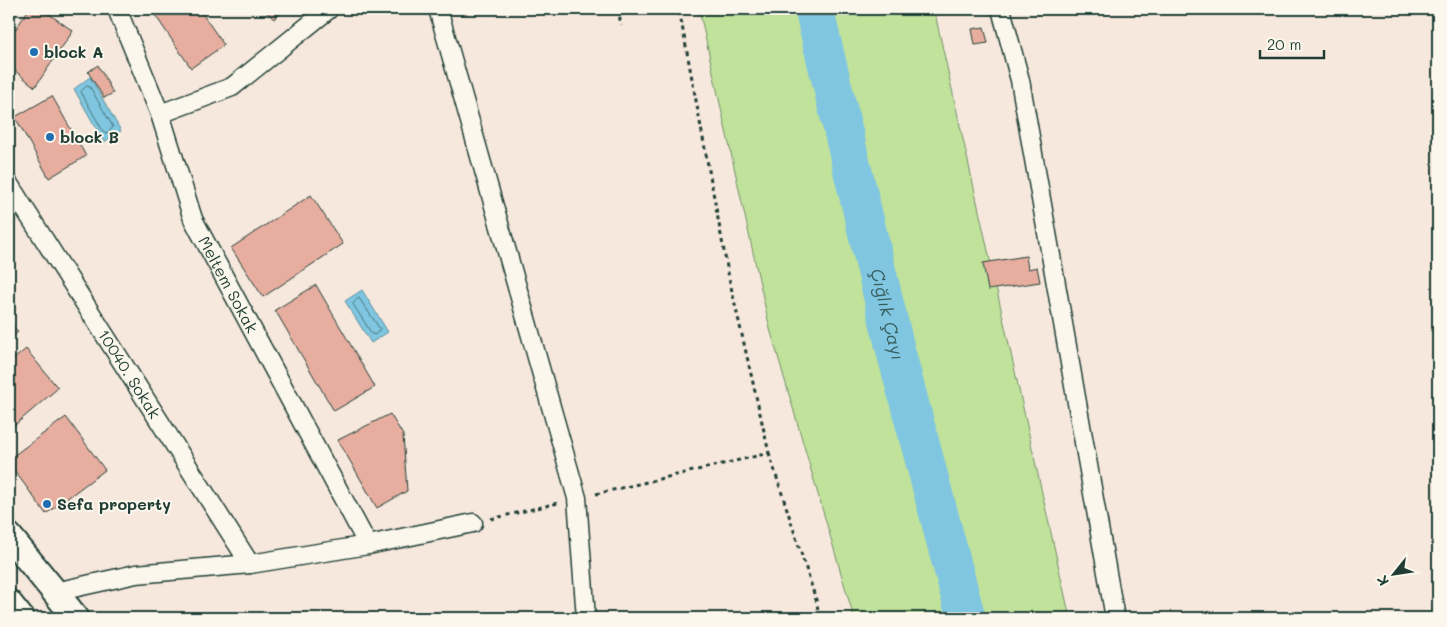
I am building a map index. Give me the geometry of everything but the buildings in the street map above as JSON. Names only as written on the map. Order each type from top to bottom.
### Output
[{"type":"main road","points":[[9,536],[76,618]]},
{"type":"main road","points":[[9,603],[21,618]]},
{"type":"street","name":"Meltem Sokak","points":[[117,9],[160,114],[193,219],[368,546]]},
{"type":"street","points":[[160,114],[232,87],[329,9]]},
{"type":"street","points":[[438,9],[577,498],[586,618]]},
{"type":"street","points":[[1001,9],[1020,80],[1115,618]]},
{"type":"street","name":"10040. Sokak","points":[[9,184],[250,564]]},
{"type":"street","points":[[55,592],[136,574],[250,564],[368,546],[473,523]]},
{"type":"path","points":[[618,9],[621,25]]},
{"type":"path","points":[[679,9],[729,278],[768,453],[817,603],[819,618]]},
{"type":"path","points":[[473,523],[768,453]]},
{"type":"green space","points":[[699,9],[934,9],[1070,618],[854,618],[770,329]]},
{"type":"water","points":[[90,77],[121,131],[104,142],[74,89]]},
{"type":"water","points":[[362,290],[388,332],[371,343],[345,301]]},
{"type":"waterway","name":"Çığlık Çayı","points":[[814,9],[896,352],[966,618]]},
{"type":"place","name":"block A","points":[[34,52]]},
{"type":"place","name":"block B","points":[[50,137]]},
{"type":"place","name":"Sefa property","points":[[47,504]]}]
